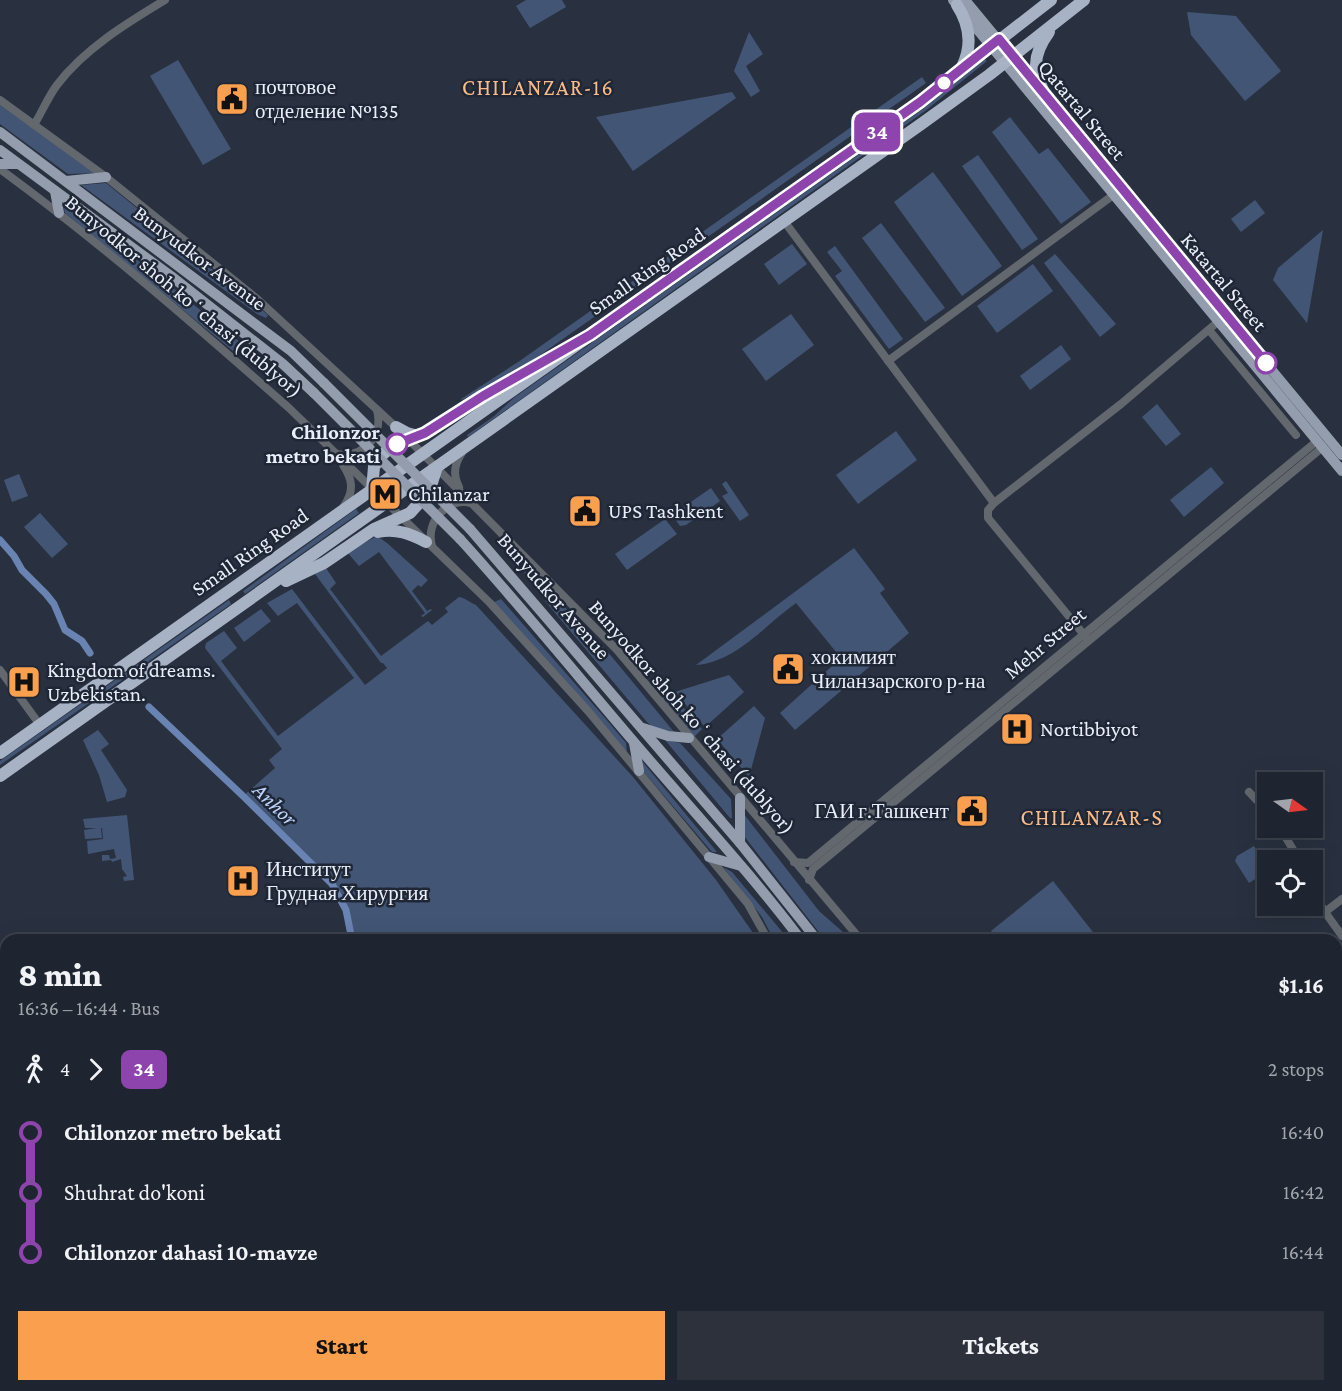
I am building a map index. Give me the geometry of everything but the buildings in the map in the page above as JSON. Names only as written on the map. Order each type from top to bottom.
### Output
[{"type":"highway","name":"Small Ring Road","points":[[0,753],[920,102],[1051,0]]},
{"type":"highway","points":[[1008,59],[1084,0]]},
{"type":"highway","points":[[958,2],[969,36],[968,52],[960,70]]},
{"type":"highway","points":[[1047,98],[1037,75],[1036,59],[1039,47],[1056,22]]},
{"type":"highway","name":"Small Ring Road","points":[[0,776],[784,221],[1008,59]]},
{"type":"highway","points":[[372,489],[372,472],[381,456],[391,447],[438,426],[483,396],[590,335]]},
{"type":"highway","points":[[474,441],[465,441],[464,434],[498,408],[514,389]]},
{"type":"highway","points":[[396,427],[413,437]]},
{"type":"highway","points":[[256,595],[324,563],[374,529],[402,518],[414,510],[427,496],[437,467]]},
{"type":"highway","points":[[363,537],[393,530],[410,534],[430,546]]},
{"type":"highway","points":[[225,594],[231,594],[237,598],[238,604],[235,610]]},
{"type":"main road","name":"Katartal Street","points":[[958,2],[995,43],[1324,441],[1342,471]]},
{"type":"main road","name":"Qatartal Street","points":[[1008,59],[1047,98],[1118,191]]},
{"type":"main road","name":"Bunyudkor Avenue","points":[[0,132],[291,351],[324,383],[470,529],[740,843],[812,934]]},
{"type":"main road","name":"Bunyudkor Avenue","points":[[0,150],[171,276],[283,364],[314,393],[460,539],[517,601],[796,934]]},
{"type":"main road","points":[[0,164],[18,164]]},
{"type":"main road","points":[[66,181],[106,177]]},
{"type":"main road","points":[[55,191],[59,213]]},
{"type":"main road","name":"Katartal Street","points":[[1324,441],[1342,455]]},
{"type":"main road","points":[[642,728],[668,736],[689,738]]},
{"type":"main road","points":[[634,743],[639,771]]},
{"type":"main road","points":[[740,798],[740,843]]},
{"type":"main road","points":[[709,857],[742,867]]},
{"type":"street","points":[[34,125],[56,86],[83,57],[125,25],[165,0]]},
{"type":"street","name":"Bunyodkor shoh koʻchasi (dublyor)","points":[[0,100],[106,177],[256,298],[396,427]]},
{"type":"street","name":"Bunyodkor shoh koʻchasi (dublyor)","points":[[0,169],[59,213],[179,311],[289,408],[490,603],[639,771],[748,904],[765,934]]},
{"type":"street","points":[[888,361],[1118,191]]},
{"type":"street","points":[[784,221],[994,503]]},
{"type":"street","points":[[1084,640],[987,519],[988,510],[1121,404],[1222,318]]},
{"type":"street","points":[[1209,330],[1296,435]]},
{"type":"street","points":[[340,512],[349,498],[352,483],[336,454],[353,453],[370,444],[378,429],[377,410]]},
{"type":"street","name":"Bunyodkor shoh koʻchasi (dublyor)","points":[[413,437],[423,453],[616,650],[856,934]]},
{"type":"street","points":[[430,546],[431,527],[437,515],[453,504],[469,500],[456,483],[454,470],[460,455],[474,441]]},
{"type":"street","name":"Mehr Street","points":[[810,866],[1324,441]]},
{"type":"street","points":[[0,670],[40,725]]},
{"type":"street","points":[[1249,792],[1257,800]]},
{"type":"street","points":[[793,862],[810,866],[809,880]]},
{"type":"street","points":[[1325,912],[1342,899]]},
{"type":"street","points":[[1323,909],[1341,934]]},
{"type":"shaded area","points":[[526,0],[562,0],[566,7],[530,28],[516,6]]},
{"type":"shaded area","points":[[1187,12],[1236,16],[1281,71],[1245,101],[1191,35]]},
{"type":"shaded area","points":[[749,32],[763,54],[746,66],[760,91],[751,97],[734,71]]},
{"type":"shaded area","points":[[985,59],[987,61],[925,111],[468,437],[467,435],[493,417],[515,397],[923,109]]},
{"type":"shaded area","points":[[178,60],[231,149],[203,165],[150,76]]},
{"type":"shaded area","points":[[922,77],[926,83],[526,365],[461,399],[521,360]]},
{"type":"shaded area","points":[[732,92],[736,98],[633,171],[596,117]]},
{"type":"shaded area","points":[[0,105],[95,173],[68,174],[0,124]]},
{"type":"shaded area","points":[[1010,117],[1039,154],[1048,148],[1091,202],[1061,224],[992,132]]},
{"type":"shaded area","points":[[978,155],[1038,239],[1022,250],[962,166]]},
{"type":"shaded area","points":[[933,172],[1002,266],[962,296],[894,202]]},
{"type":"shaded area","points":[[106,183],[268,315],[266,318],[257,314],[81,185]]},
{"type":"shaded area","points":[[1255,200],[1265,213],[1241,232],[1231,219]]},
{"type":"shaded area","points":[[63,204],[240,342],[233,351],[65,213]]},
{"type":"shaded area","points":[[881,223],[945,308],[925,322],[862,238]]},
{"type":"shaded area","points":[[1323,230],[1307,323],[1273,280],[1278,268]]},
{"type":"shaded area","points":[[792,244],[807,264],[779,285],[764,264]]},
{"type":"shaded area","points":[[835,246],[903,339],[889,349],[835,276],[842,271],[827,252]]},
{"type":"shaded area","points":[[1055,254],[1116,324],[1100,337],[1044,263]]},
{"type":"shaded area","points":[[1033,264],[1053,291],[997,333],[977,306]]},
{"type":"shaded area","points":[[791,314],[814,345],[766,381],[742,349]]},
{"type":"shaded area","points":[[1061,345],[1071,359],[1030,390],[1020,376]]},
{"type":"shaded area","points":[[1157,404],[1181,434],[1166,446],[1142,417]]},
{"type":"shaded area","points":[[896,431],[917,460],[858,504],[836,475]]},
{"type":"shaded area","points":[[1211,467],[1224,483],[1184,517],[1170,500]]},
{"type":"shaded area","points":[[19,474],[28,496],[12,502],[4,480]]},
{"type":"shaded area","points":[[726,481],[749,515],[740,521],[722,496],[728,493],[722,484]]},
{"type":"shaded area","points":[[711,488],[720,501],[686,525],[680,526],[672,515]]},
{"type":"shaded area","points":[[356,509],[359,513],[245,594],[243,591]]},
{"type":"shaded area","points":[[40,513],[68,544],[52,558],[24,527]]},
{"type":"shaded area","points":[[665,519],[677,534],[627,570],[615,554]]},
{"type":"shaded area","points":[[377,536],[428,580],[421,587],[418,585],[412,591],[427,611],[432,610],[423,617],[421,616],[425,613],[379,552],[359,566],[347,552]]},
{"type":"shaded area","points":[[854,548],[885,589],[880,593],[909,633],[795,730],[780,713],[841,658],[796,603],[737,650],[711,662],[696,665]]},
{"type":"shaded area","points":[[522,562],[612,657],[674,732],[654,728],[647,722],[545,601],[548,599],[520,568]]},
{"type":"shaded area","points":[[326,568],[336,583],[330,589],[381,656],[428,621],[432,625],[448,612],[445,608],[459,597],[476,605],[633,777],[716,880],[754,934],[351,934],[346,910],[332,884],[243,796],[275,768],[269,760],[282,749],[205,648],[206,643],[224,631],[237,648],[221,661],[278,736],[354,678],[297,603],[278,616],[267,603],[292,589],[365,685],[387,668],[315,574]]},
{"type":"shaded area","points":[[501,599],[626,743],[627,753],[492,603]]},
{"type":"shaded area","points":[[229,600],[231,604],[0,765],[0,761]]},
{"type":"shaded area","points":[[261,609],[271,621],[244,642],[234,628]]},
{"type":"shaded area","points":[[729,675],[744,692],[705,727],[675,692]]},
{"type":"shaded area","points":[[666,694],[675,698],[702,729],[694,737],[660,698]]},
{"type":"shaded area","points":[[754,706],[765,718],[749,777],[717,739]]},
{"type":"shaded area","points":[[98,730],[109,744],[101,750],[127,790],[125,797],[107,802],[99,775],[83,740]]},
{"type":"shaded area","points":[[665,740],[680,743],[731,799],[732,818],[730,818]]},
{"type":"shaded area","points":[[642,761],[717,852],[712,852],[643,771]]},
{"type":"shaded area","points":[[743,813],[819,911],[845,934],[820,934],[744,836]]},
{"type":"shaded area","points":[[127,815],[134,880],[124,881],[123,877],[127,876],[122,869],[121,859],[112,862],[111,860],[102,861],[102,855],[109,855],[110,859],[116,858],[114,849],[88,854],[87,841],[103,839],[102,828],[102,838],[85,839],[84,830],[97,828],[85,828],[83,819]]},
{"type":"shaded area","points":[[1254,846],[1257,851],[1257,878],[1249,883],[1235,861],[1237,856]]},
{"type":"shaded area","points":[[723,867],[732,872],[784,934],[771,934],[762,917]]},
{"type":"shaded area","points":[[1053,881],[1094,934],[993,934],[991,931]]},
{"type":"waterway","name":"Anhor","points":[[0,540],[14,556],[22,570],[54,604],[65,630],[82,641],[90,653]]},
{"type":"waterway","name":"Anhor","points":[[149,707],[332,884],[346,910],[351,934]]},
{"type":"bus line","name":"34","points":[[397,444],[438,426],[483,396],[590,335],[920,102],[999,39],[1266,363]]},
{"type":"place","name":"почтовое отделение №135","points":[[232,99]]},
{"type":"place","name":"Chilonzor metro bekati","points":[[397,444]]},
{"type":"place","name":"Chilanzar","points":[[385,494]]},
{"type":"place","name":"UPS Tashkent","points":[[585,511]]},
{"type":"place","name":"хокимият Чиланзарского р-на","points":[[788,669]]},
{"type":"place","name":"Kingdom of dreams. Uzbekistan.","points":[[24,682]]},
{"type":"place","name":"Nortibbiyot","points":[[1017,729]]},
{"type":"place","name":"ГАИ г.Ташкент","points":[[972,811]]},
{"type":"place","name":"Институт Грудная Хирургия","points":[[243,881]]},
{"type":"district","name":"CHILANZAR-16","points":[[538,87]]},
{"type":"district","name":"CHILANZAR-S","points":[[1092,817]]}]
